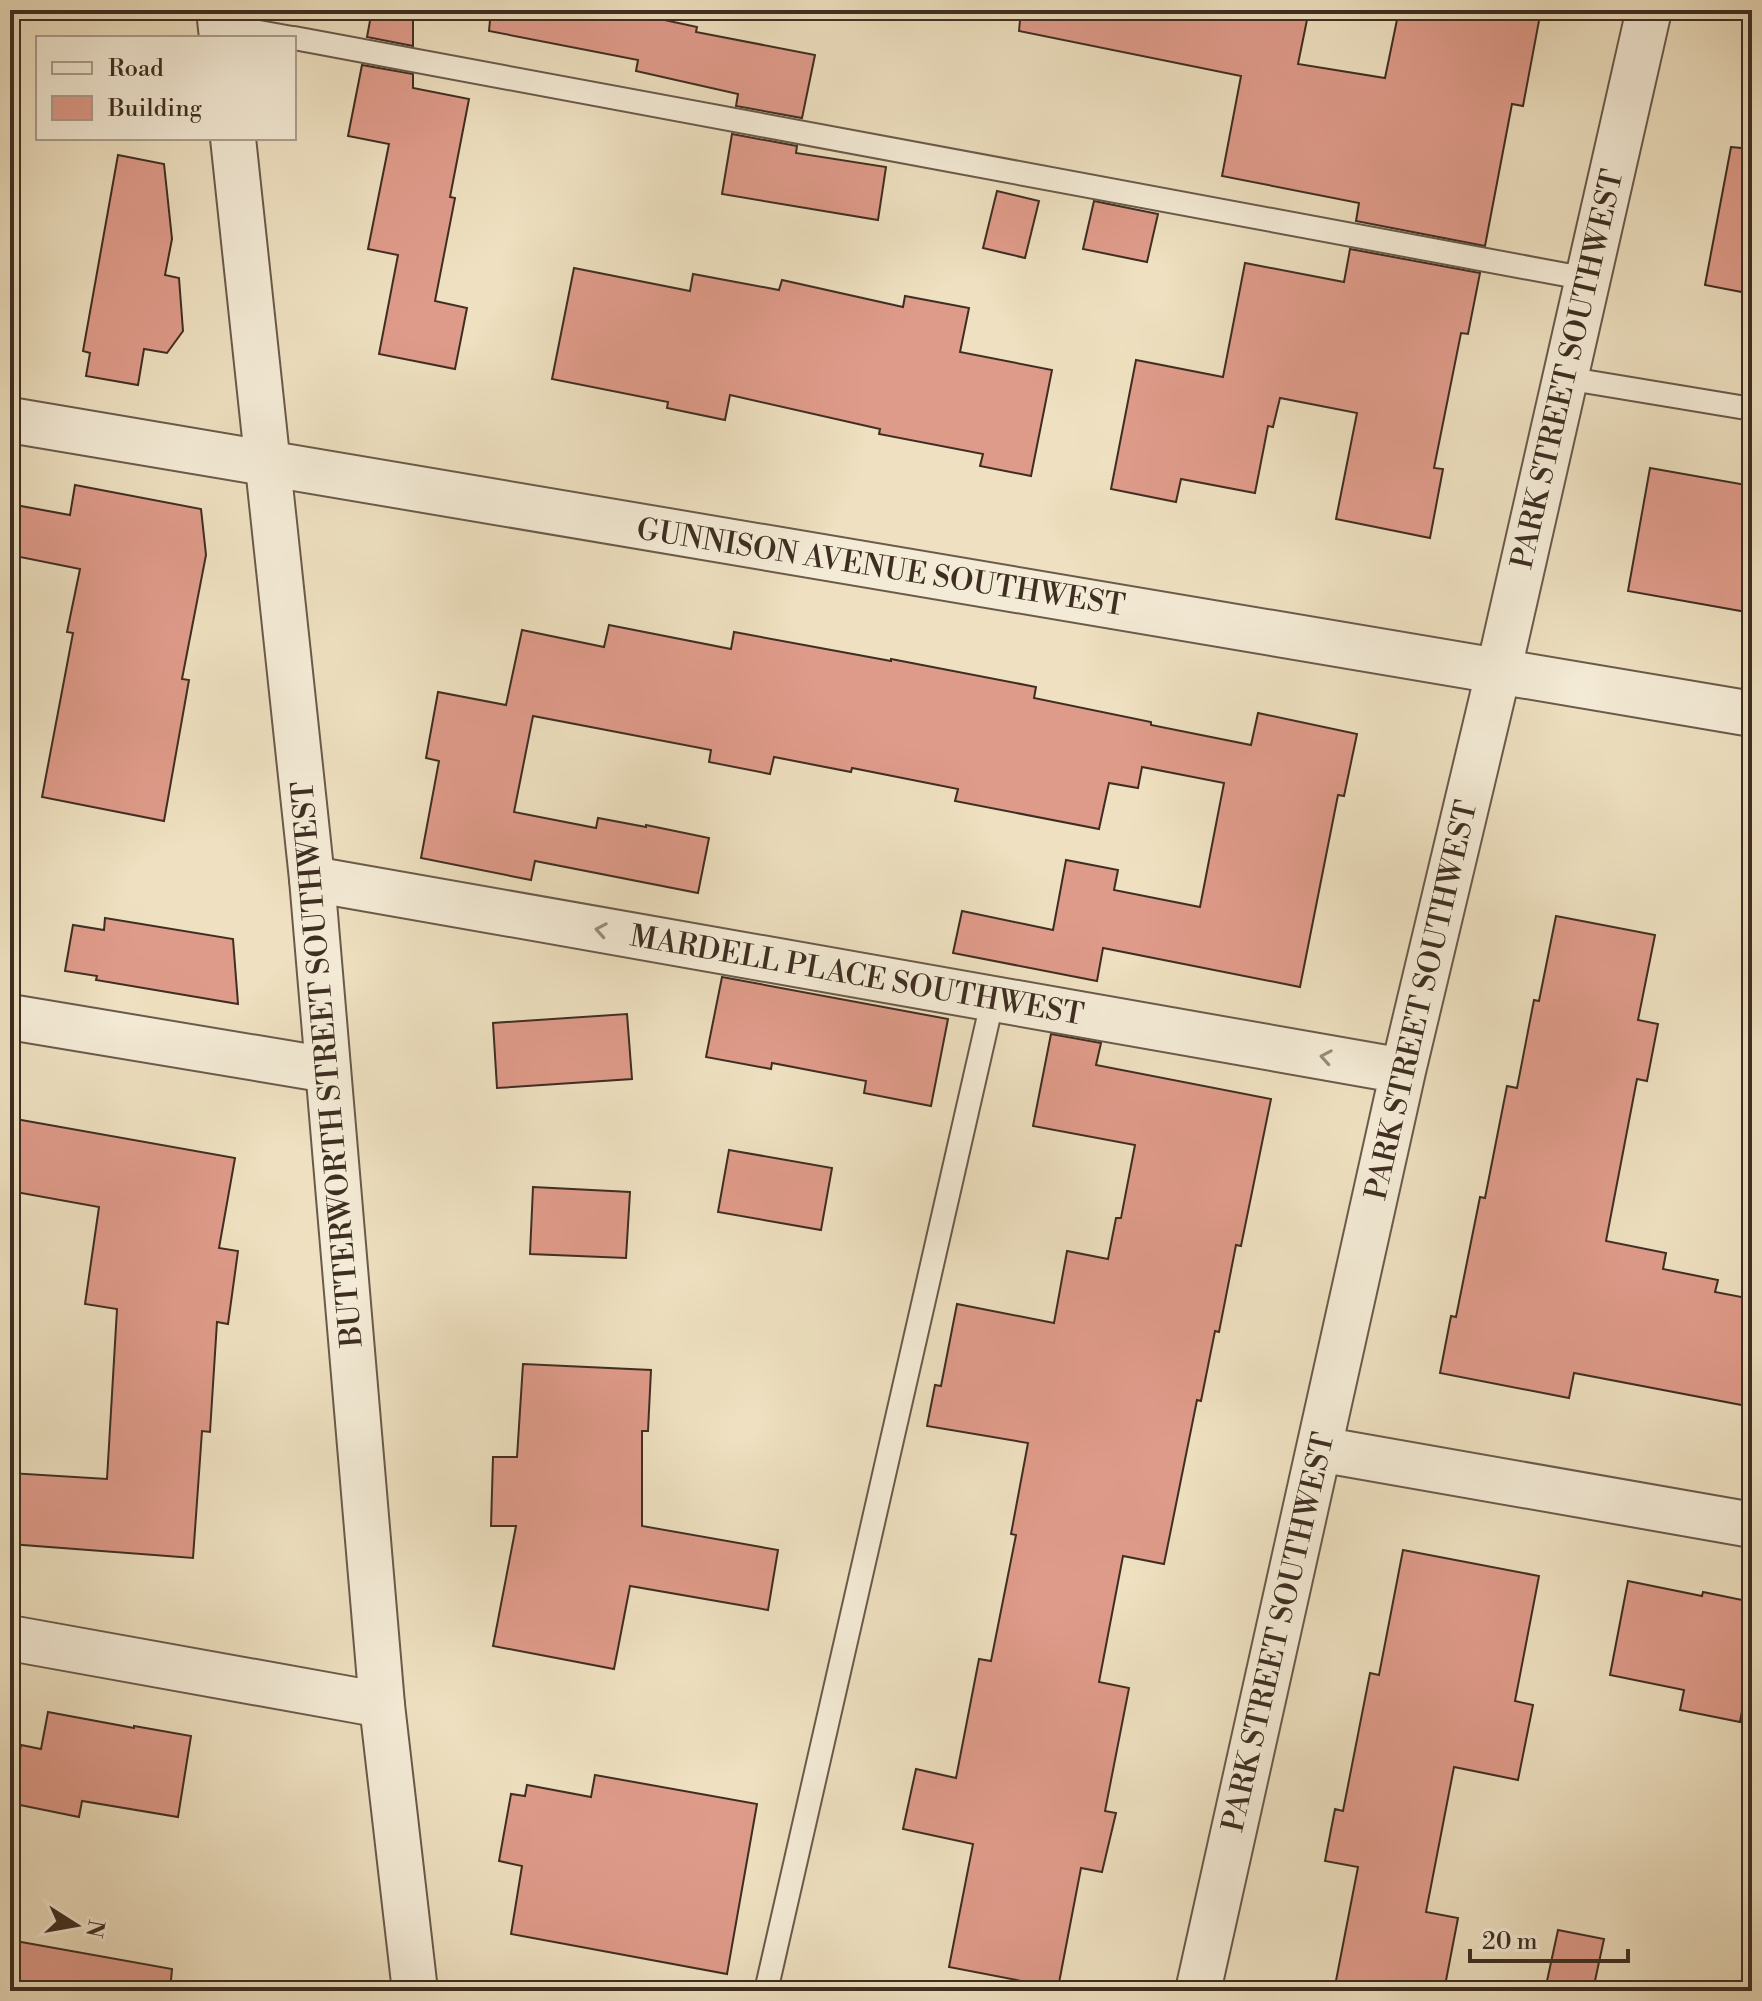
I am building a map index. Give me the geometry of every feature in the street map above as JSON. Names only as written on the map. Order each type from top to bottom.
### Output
[{"type":"street","name":"PARK STREET SOUTHWEST","points":[[1198,1991],[1403,1071],[1499,669],[1649,10]]},
{"type":"street","name":"BUTTERWORTH STREET SOUTHWEST","points":[[233,140],[312,879],[382,1705],[415,1991]]},
{"type":"street","name":"GUNNISON AVENUE SOUTHWEST","points":[[10,420],[1752,714]]},
{"type":"street","name":"MARDELL PLACE SOUTHWEST","points":[[312,879],[1403,1071]]},
{"type":"street","points":[[10,1017],[328,1070]]},
{"type":"street","points":[[1319,1449],[1752,1525]]},
{"type":"street","points":[[10,1638],[382,1705]]},
{"type":"lane","points":[[220,24],[283,36]]},
{"type":"lane","points":[[296,39],[1588,279]]},
{"type":"lane","points":[[1565,378],[1752,409]]},
{"type":"lane","points":[[766,1991],[993,998]]},
{"type":"building","points":[[372,10],[413,10],[413,46],[367,37]]},
{"type":"building","points":[[491,10],[618,10],[697,27],[696,32],[815,55],[802,118],[736,106],[738,94],[636,71],[638,60],[489,31]]},
{"type":"building","points":[[1021,10],[1309,10],[1298,64],[1385,78],[1399,10],[1541,10],[1523,106],[1512,104],[1485,246],[1356,221],[1359,203],[1222,176],[1241,76],[1019,31]]},
{"type":"building","points":[[362,65],[413,74],[413,88],[469,99],[450,197],[455,198],[435,301],[467,308],[455,369],[379,354],[398,255],[368,249],[389,144],[348,136]]},
{"type":"building","points":[[732,134],[797,146],[796,153],[886,167],[878,220],[722,194]]},
{"type":"building","points":[[1731,147],[1752,149],[1752,294],[1705,285]]},
{"type":"building","points":[[118,155],[164,164],[172,239],[165,275],[179,278],[183,331],[167,353],[144,349],[138,385],[86,376],[90,353],[83,351]]},
{"type":"building","points":[[997,191],[1039,201],[1025,258],[983,248]]},
{"type":"building","points":[[1094,201],[1158,214],[1147,262],[1083,249]]},
{"type":"building","points":[[1350,249],[1480,273],[1468,334],[1461,333],[1434,468],[1443,469],[1430,538],[1336,519],[1357,413],[1280,398],[1273,427],[1268,426],[1255,493],[1181,479],[1176,502],[1111,489],[1136,360],[1223,377],[1245,263],[1344,282]]},
{"type":"building","points":[[574,268],[690,291],[693,274],[779,290],[782,280],[903,307],[905,296],[969,308],[960,352],[1052,370],[1031,476],[980,466],[983,454],[879,434],[880,429],[730,395],[725,420],[667,408],[668,402],[552,379]]},
{"type":"building","points":[[1650,468],[1752,486],[1752,613],[1628,591]]},
{"type":"building","points":[[75,485],[201,509],[206,555],[182,679],[189,680],[164,821],[42,797],[73,633],[67,632],[80,569],[10,555],[10,504],[70,515]]},
{"type":"building","points":[[609,625],[731,649],[734,632],[891,659],[1036,687],[1034,698],[1251,745],[1258,713],[1357,734],[1344,796],[1338,795],[1300,987],[1103,948],[1097,981],[953,953],[962,911],[1053,930],[1066,860],[1118,870],[1114,890],[1200,907],[1224,783],[1142,767],[1138,788],[1109,783],[1099,829],[955,801],[958,789],[852,768],[851,772],[774,757],[770,774],[709,762],[711,750],[533,716],[514,812],[596,828],[598,818],[709,838],[698,893],[535,861],[531,880],[421,858],[439,761],[426,758],[438,692],[506,705],[522,630],[604,647]]},
{"type":"building","points":[[1556,916],[1655,935],[1638,1020],[1658,1024],[1647,1081],[1637,1079],[1606,1241],[1666,1253],[1663,1269],[1718,1280],[1715,1292],[1752,1299],[1752,1407],[1574,1373],[1569,1398],[1440,1373],[1451,1316],[1456,1317],[1480,1197],[1485,1198],[1507,1086],[1517,1088],[1534,1000],[1539,1001]]},
{"type":"building","points":[[105,918],[233,939],[238,1004],[96,980],[97,976],[65,971],[73,925],[104,930]]},
{"type":"building","points":[[722,977],[948,1019],[931,1106],[864,1093],[866,1081],[772,1063],[771,1069],[706,1057]]},
{"type":"building","points":[[627,1014],[632,1079],[497,1088],[493,1023]]},
{"type":"building","points":[[1051,1034],[1101,1043],[1096,1065],[1271,1099],[1241,1246],[1236,1245],[1219,1332],[1215,1331],[1201,1401],[1197,1400],[1164,1564],[1123,1556],[1099,1682],[1129,1688],[1105,1811],[1116,1813],[1102,1872],[1081,1868],[1058,1988],[949,1967],[973,1844],[903,1829],[916,1769],[956,1778],[979,1659],[991,1661],[1016,1535],[1011,1534],[1028,1443],[927,1426],[935,1385],[941,1386],[957,1304],[1054,1323],[1067,1251],[1108,1259],[1116,1218],[1121,1218],[1135,1145],[1033,1126]]},
{"type":"building","points":[[10,1118],[235,1158],[219,1248],[238,1251],[228,1324],[217,1322],[210,1432],[202,1431],[193,1558],[10,1544],[10,1473],[107,1479],[117,1309],[85,1304],[99,1207],[10,1191]]},
{"type":"building","points":[[729,1150],[832,1168],[821,1230],[718,1212]]},
{"type":"building","points":[[533,1187],[630,1192],[626,1258],[530,1254]]},
{"type":"building","points":[[523,1364],[651,1370],[648,1431],[642,1431],[642,1526],[778,1550],[768,1610],[630,1586],[614,1669],[493,1646],[516,1526],[491,1526],[493,1457],[517,1457]]},
{"type":"building","points":[[1403,1550],[1539,1576],[1515,1701],[1533,1705],[1518,1780],[1454,1767],[1426,1912],[1458,1918],[1444,1991],[1334,1991],[1358,1867],[1325,1861],[1335,1809],[1343,1811],[1370,1673],[1379,1675]]},
{"type":"building","points":[[1628,1581],[1702,1596],[1703,1592],[1752,1602],[1752,1659],[1740,1722],[1680,1710],[1684,1690],[1610,1675]]},
{"type":"building","points":[[48,1712],[191,1736],[178,1817],[82,1801],[79,1817],[10,1803],[21,1745],[41,1749]]},
{"type":"building","points":[[595,1775],[757,1804],[727,1974],[511,1934],[522,1866],[499,1861],[511,1794],[525,1796],[527,1785],[591,1797]]},
{"type":"building","points":[[1558,1930],[1604,1939],[1593,1990],[1547,1981]]},
{"type":"building","points":[[10,1940],[172,1969],[170,1991],[10,1991]]}]
